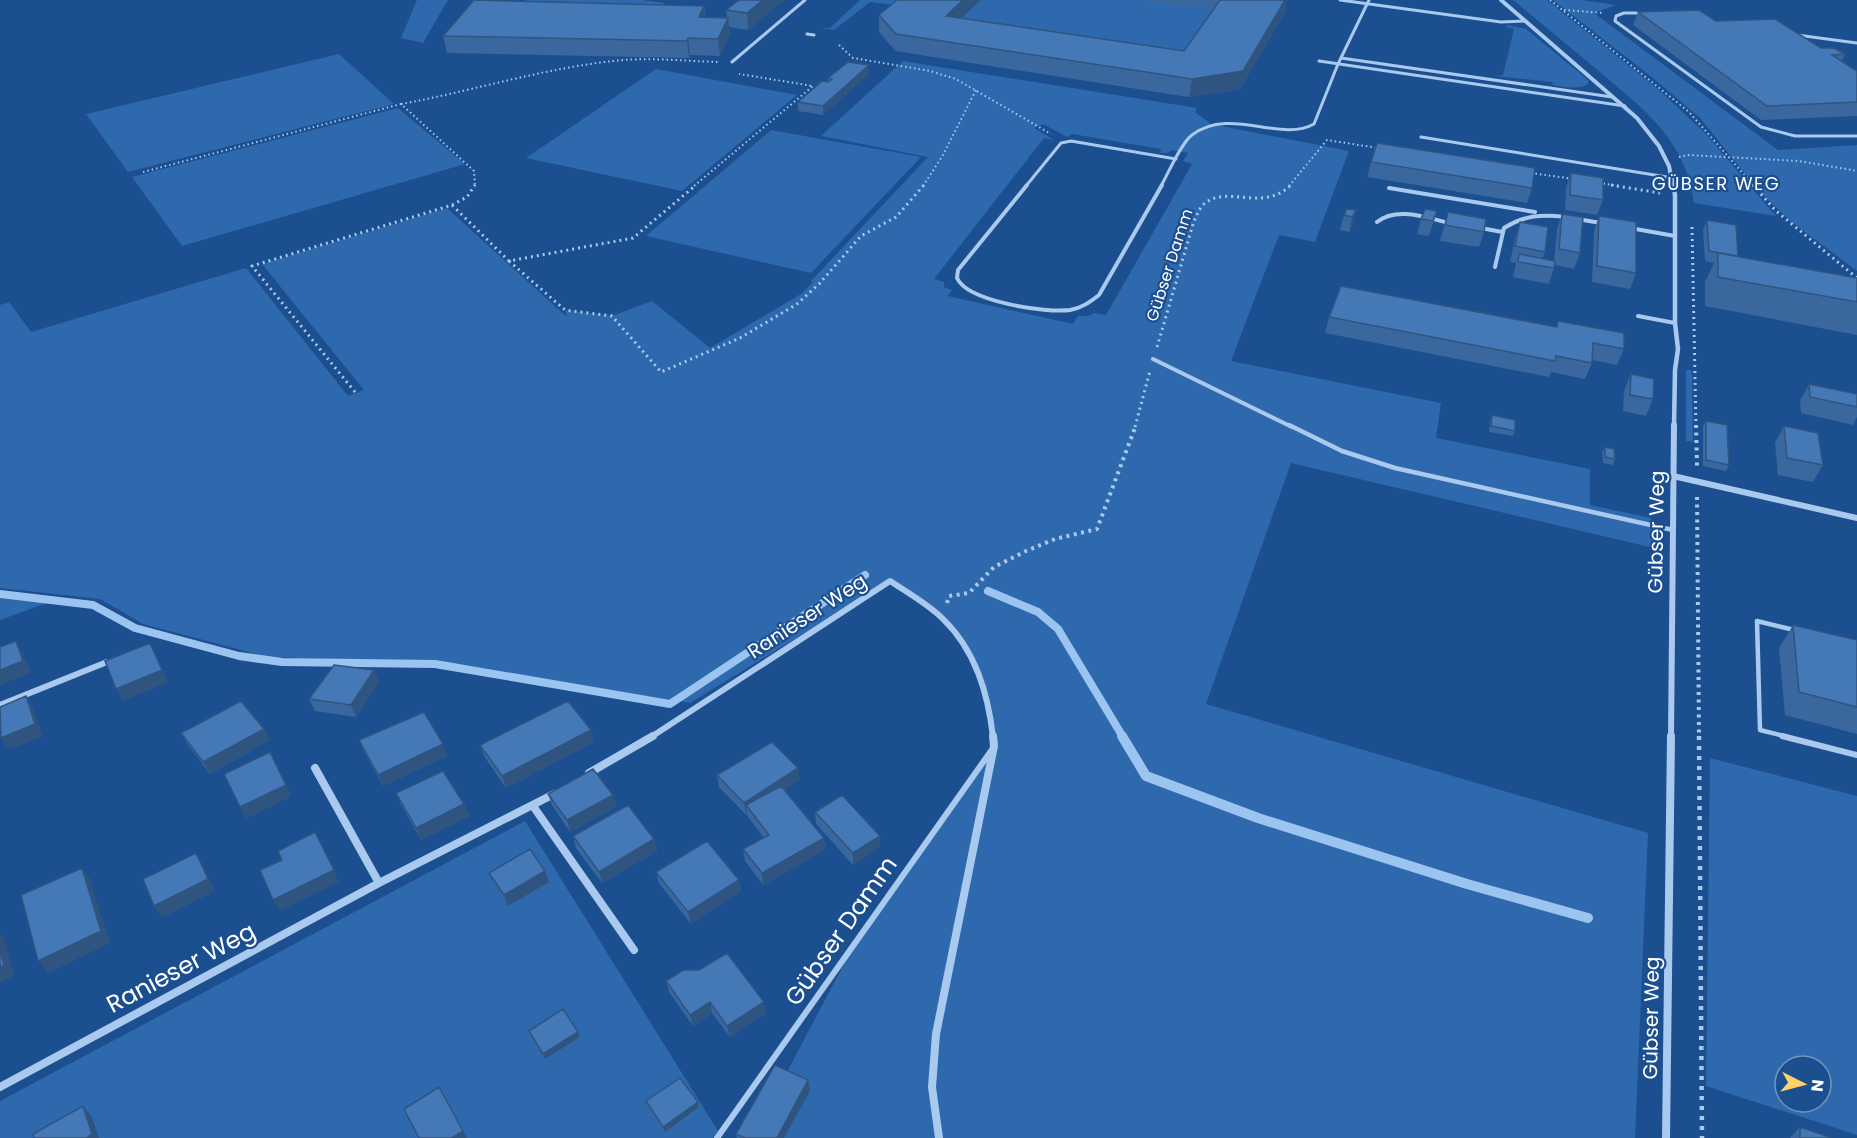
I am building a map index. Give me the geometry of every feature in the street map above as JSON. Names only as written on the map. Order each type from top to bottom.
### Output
[{"type":"street","name":"Gübser Weg","points":[[1501,0],[1625,106],[1654,139],[1673,178],[1675,323],[1678,349],[1674,381],[1666,1138]]},
{"type":"street","points":[[807,34],[814,35]]},
{"type":"street","points":[[1319,61],[1625,106]]},
{"type":"street","points":[[1673,476],[1857,518]]},
{"type":"street","name":"Ranieser Weg","points":[[584,776],[665,729],[890,581],[943,619],[981,674],[990,709],[994,746],[940,1013],[932,1081],[934,1119],[939,1138]]},
{"type":"street","points":[[0,705],[107,662]]},
{"type":"street","points":[[315,768],[380,883]]},
{"type":"street","name":"Ranieser Weg","points":[[0,1087],[380,883],[533,806],[563,788]]},
{"type":"street","points":[[533,806],[634,950]]},
{"type":"lane","points":[[732,62],[805,0]]},
{"type":"lane","points":[[1340,0],[1368,2],[1501,22],[1525,21]]},
{"type":"lane","points":[[1176,159],[1065,141],[1059,145],[958,270],[957,278],[966,289],[975,294],[1056,311],[1074,310],[1090,303],[1099,295],[1190,136],[1220,125],[1251,124],[1299,130],[1316,123],[1338,64],[1368,2]]},
{"type":"lane","points":[[1653,14],[1630,12],[1617,15],[1615,21],[1761,127],[1795,136],[1857,136]]},
{"type":"lane","points":[[1792,33],[1857,43]]},
{"type":"lane","points":[[1341,58],[1615,97]]},
{"type":"lane","points":[[1421,137],[1673,178]]},
{"type":"lane","points":[[1389,188],[1602,224]]},
{"type":"lane","points":[[1377,222],[1381,216],[1391,213],[1457,224]]},
{"type":"lane","points":[[1496,267],[1502,232],[1515,220],[1537,213]]},
{"type":"lane","points":[[1623,227],[1675,236]]},
{"type":"lane","points":[[1479,228],[1502,232]]},
{"type":"lane","points":[[1638,316],[1675,323]]},
{"type":"lane","points":[[1153,359],[1355,456],[1395,468],[1673,530]]},
{"type":"lane","points":[[1802,632],[1757,621],[1760,730],[1857,755]]},
{"type":"lane","name":"Gübser Damm","points":[[717,1138],[994,746]]},
{"type":"path","points":[[1550,0],[1682,106],[1701,124],[1775,210],[1857,278]]},
{"type":"path","points":[[1563,10],[1617,15]]},
{"type":"path","points":[[839,45],[853,58],[937,72],[976,90],[1065,141]]},
{"type":"path","points":[[143,172],[402,104],[437,98],[504,81],[610,61],[732,62]]},
{"type":"path","points":[[509,261],[634,237],[813,86],[730,72],[727,66],[732,62]]},
{"type":"path","points":[[452,206],[509,261],[565,310],[612,316],[661,372],[724,345],[804,298],[820,284],[860,236],[899,214],[933,175],[976,90]]},
{"type":"path","points":[[355,392],[252,266],[452,206],[467,198],[477,180],[474,171],[402,104]]},
{"type":"path","name":"Gübser Damm","points":[[943,619],[949,596],[969,593],[994,567],[1055,539],[1097,529],[1132,438],[1194,221],[1203,205],[1216,198],[1266,199],[1276,196],[1307,166],[1327,140],[1385,150]]},
{"type":"path","points":[[1679,165],[1676,157],[1728,157],[1799,161],[1857,171]]},
{"type":"path","points":[[1524,171],[1582,181]]},
{"type":"path","points":[[1594,182],[1675,195]]},
{"type":"path","name":"Gübser Weg","points":[[1692,225],[1697,467]]},
{"type":"path","name":"Gübser Weg","points":[[1697,495],[1702,1138]]},
{"type":"shaded area","points":[[417,0],[448,0],[423,43],[401,38]]},
{"type":"shaded area","points":[[526,0],[643,0],[664,3],[662,7],[525,4]]},
{"type":"shaded area","points":[[860,0],[900,0],[894,5],[870,2],[834,30],[821,28],[830,28]]},
{"type":"shaded area","points":[[917,0],[1266,0],[1240,89],[1189,97],[896,51],[879,32]]},
{"type":"shaded area","points":[[1513,0],[1547,0],[1659,90],[1706,134],[1776,216],[1694,203],[1690,181],[1682,162],[1673,145],[1648,114]]},
{"type":"shaded area","points":[[1553,0],[1582,0],[1616,5],[1594,13],[1778,150],[1857,145],[1857,271],[1789,220],[1758,190],[1700,118]]},
{"type":"shaded area","points":[[1507,25],[1526,29],[1588,80],[1588,84],[1580,87],[1566,87],[1552,85],[1553,82],[1494,76],[1503,75],[1514,29],[1506,27]]},
{"type":"shaded area","points":[[339,54],[394,104],[128,172],[86,114]]},
{"type":"shaded area","points":[[903,61],[1197,108],[1195,112],[1211,124],[1349,151],[1315,242],[1279,235],[1231,361],[1441,403],[1436,438],[1590,469],[1590,505],[1651,518],[1654,548],[1291,463],[1206,704],[1648,833],[1635,1138],[739,1138],[780,1085],[853,947],[994,746],[981,674],[943,619],[890,581],[690,703],[436,662],[267,657],[143,624],[100,599],[0,588],[0,305],[9,302],[31,332],[246,268],[348,396],[364,390],[262,264],[447,208],[567,317],[565,310],[612,316],[652,301],[710,348],[801,294],[928,157],[821,136]],"holes":[[[1043,124],[1067,137],[1072,134],[1161,149],[1160,153],[1172,150],[1188,153],[1183,161],[1192,164],[1106,315],[1094,313],[1088,316],[1078,316],[1073,324],[948,296],[952,290],[944,287],[944,282],[934,279],[1044,138],[1054,140],[1034,128]]]},
{"type":"shaded area","points":[[656,69],[797,95],[682,191],[526,158]]},
{"type":"shaded area","points":[[398,108],[465,164],[182,246],[132,177]]},
{"type":"shaded area","points":[[771,130],[921,157],[811,273],[646,236]]},
{"type":"shaded area","points":[[1686,370],[1691,370],[1692,375],[1693,442],[1686,441]]},
{"type":"shaded area","points":[[0,596],[47,603],[0,620]]},
{"type":"shaded area","points":[[1710,758],[1857,796],[1857,1135],[1792,1114],[1833,1114],[1833,1054],[1773,1054],[1773,1108],[1706,1086]]},
{"type":"shaded area","points":[[525,821],[718,1131],[713,1138],[0,1138],[0,1101]]},
{"type":"building","points":[[474,0],[704,6],[699,17],[728,18],[718,39],[688,38],[687,41],[443,36]]},
{"type":"building","points":[[739,0],[763,0],[747,13],[726,10]]},
{"type":"building","points":[[897,0],[963,0],[946,16],[1184,51],[1220,0],[1285,0],[1243,71],[1192,79],[896,34],[879,15]]},
{"type":"building","points":[[1699,10],[1716,21],[1775,19],[1821,48],[1834,48],[1845,54],[1832,55],[1857,71],[1857,102],[1767,106],[1638,12]]},
{"type":"building","points":[[848,62],[869,65],[823,106],[798,102],[822,81],[829,82],[832,79],[828,78]]},
{"type":"building","points":[[1377,143],[1535,168],[1532,188],[1371,162]]},
{"type":"building","points":[[1571,173],[1603,178],[1603,200],[1570,195]]},
{"type":"building","points":[[1347,209],[1356,210],[1352,217],[1344,215]]},
{"type":"building","points":[[1425,209],[1437,211],[1433,221],[1421,219]]},
{"type":"building","points":[[1448,212],[1486,219],[1484,232],[1445,225]]},
{"type":"building","points":[[1562,214],[1583,217],[1580,253],[1559,249]]},
{"type":"building","points":[[1599,216],[1636,222],[1636,273],[1597,266]]},
{"type":"building","points":[[1707,220],[1736,225],[1738,256],[1709,251]]},
{"type":"building","points":[[1520,222],[1548,227],[1545,252],[1515,246]]},
{"type":"building","points":[[1718,253],[1857,278],[1857,302],[1718,277]]},
{"type":"building","points":[[1519,254],[1555,261],[1554,268],[1518,262]]},
{"type":"building","points":[[1341,286],[1557,327],[1558,321],[1624,333],[1624,349],[1593,343],[1592,363],[1556,356],[1555,361],[1329,317]]},
{"type":"building","points":[[1631,374],[1654,379],[1653,399],[1630,395]]},
{"type":"building","points":[[1809,384],[1857,394],[1857,407],[1810,397]]},
{"type":"building","points":[[1492,415],[1515,420],[1515,431],[1491,426]]},
{"type":"building","points":[[1706,421],[1727,425],[1729,465],[1706,460]]},
{"type":"building","points":[[1784,426],[1818,433],[1823,465],[1787,458]]},
{"type":"building","points":[[1605,447],[1614,449],[1615,459],[1605,457]]},
{"type":"building","points":[[1793,625],[1857,640],[1857,707],[1799,692]]},
{"type":"building","points":[[16,641],[23,661],[0,670],[0,647]]},
{"type":"building","points":[[150,643],[162,670],[116,689],[105,661]]},
{"type":"building","points":[[334,665],[374,670],[351,705],[309,699]]},
{"type":"building","points":[[26,696],[35,724],[1,738],[0,707]]},
{"type":"building","points":[[241,701],[264,729],[203,762],[181,733]]},
{"type":"building","points":[[568,701],[591,730],[502,776],[480,745]]},
{"type":"building","points":[[424,712],[443,744],[378,775],[359,740]]},
{"type":"building","points":[[772,742],[798,768],[744,803],[717,775]]},
{"type":"building","points":[[270,752],[286,785],[240,807],[224,774]]},
{"type":"building","points":[[593,769],[613,795],[567,820],[548,794]]},
{"type":"building","points":[[443,771],[464,804],[416,828],[396,793]]},
{"type":"building","points":[[781,786],[824,838],[762,873],[743,849],[769,835],[746,805]]},
{"type":"building","points":[[842,795],[880,836],[853,853],[815,812]]},
{"type":"building","points":[[628,805],[654,839],[599,872],[573,836]]},
{"type":"building","points":[[315,832],[334,870],[273,900],[260,870],[282,860],[278,851]]},
{"type":"building","points":[[707,841],[739,880],[688,912],[656,872]]},
{"type":"building","points":[[530,849],[545,871],[504,895],[489,873]]},
{"type":"building","points":[[196,853],[208,879],[154,906],[143,879]]},
{"type":"building","points":[[82,868],[101,931],[38,961],[21,895]]},
{"type":"building","points":[[0,949],[4,965],[0,967]]},
{"type":"building","points":[[727,953],[764,1002],[727,1026],[710,1002],[690,1015],[666,981],[683,970],[699,970]]},
{"type":"building","points":[[563,1009],[578,1032],[543,1054],[529,1031]]},
{"type":"building","points":[[775,1065],[808,1080],[777,1138],[745,1138],[736,1134]]},
{"type":"building","points":[[680,1078],[698,1102],[663,1127],[646,1101]]},
{"type":"building","points":[[439,1087],[463,1131],[452,1138],[419,1138],[404,1109]]},
{"type":"building","points":[[83,1106],[92,1134],[86,1138],[34,1138],[33,1134]]},
{"type":"building","points":[[1800,1127],[1832,1138],[1800,1138]]},
{"type":"waterway","points":[[0,594],[93,605],[135,628],[239,656],[282,662],[435,664],[670,704],[865,575]]},
{"type":"waterway","points":[[988,591],[1038,612],[1058,629],[1123,737]]},
{"type":"waterway","points":[[1122,736],[1146,776],[1258,818],[1467,884],[1588,918]]},
{"type":"district","name":"GÜBSER WEG","points":[[1716,184]]}]
